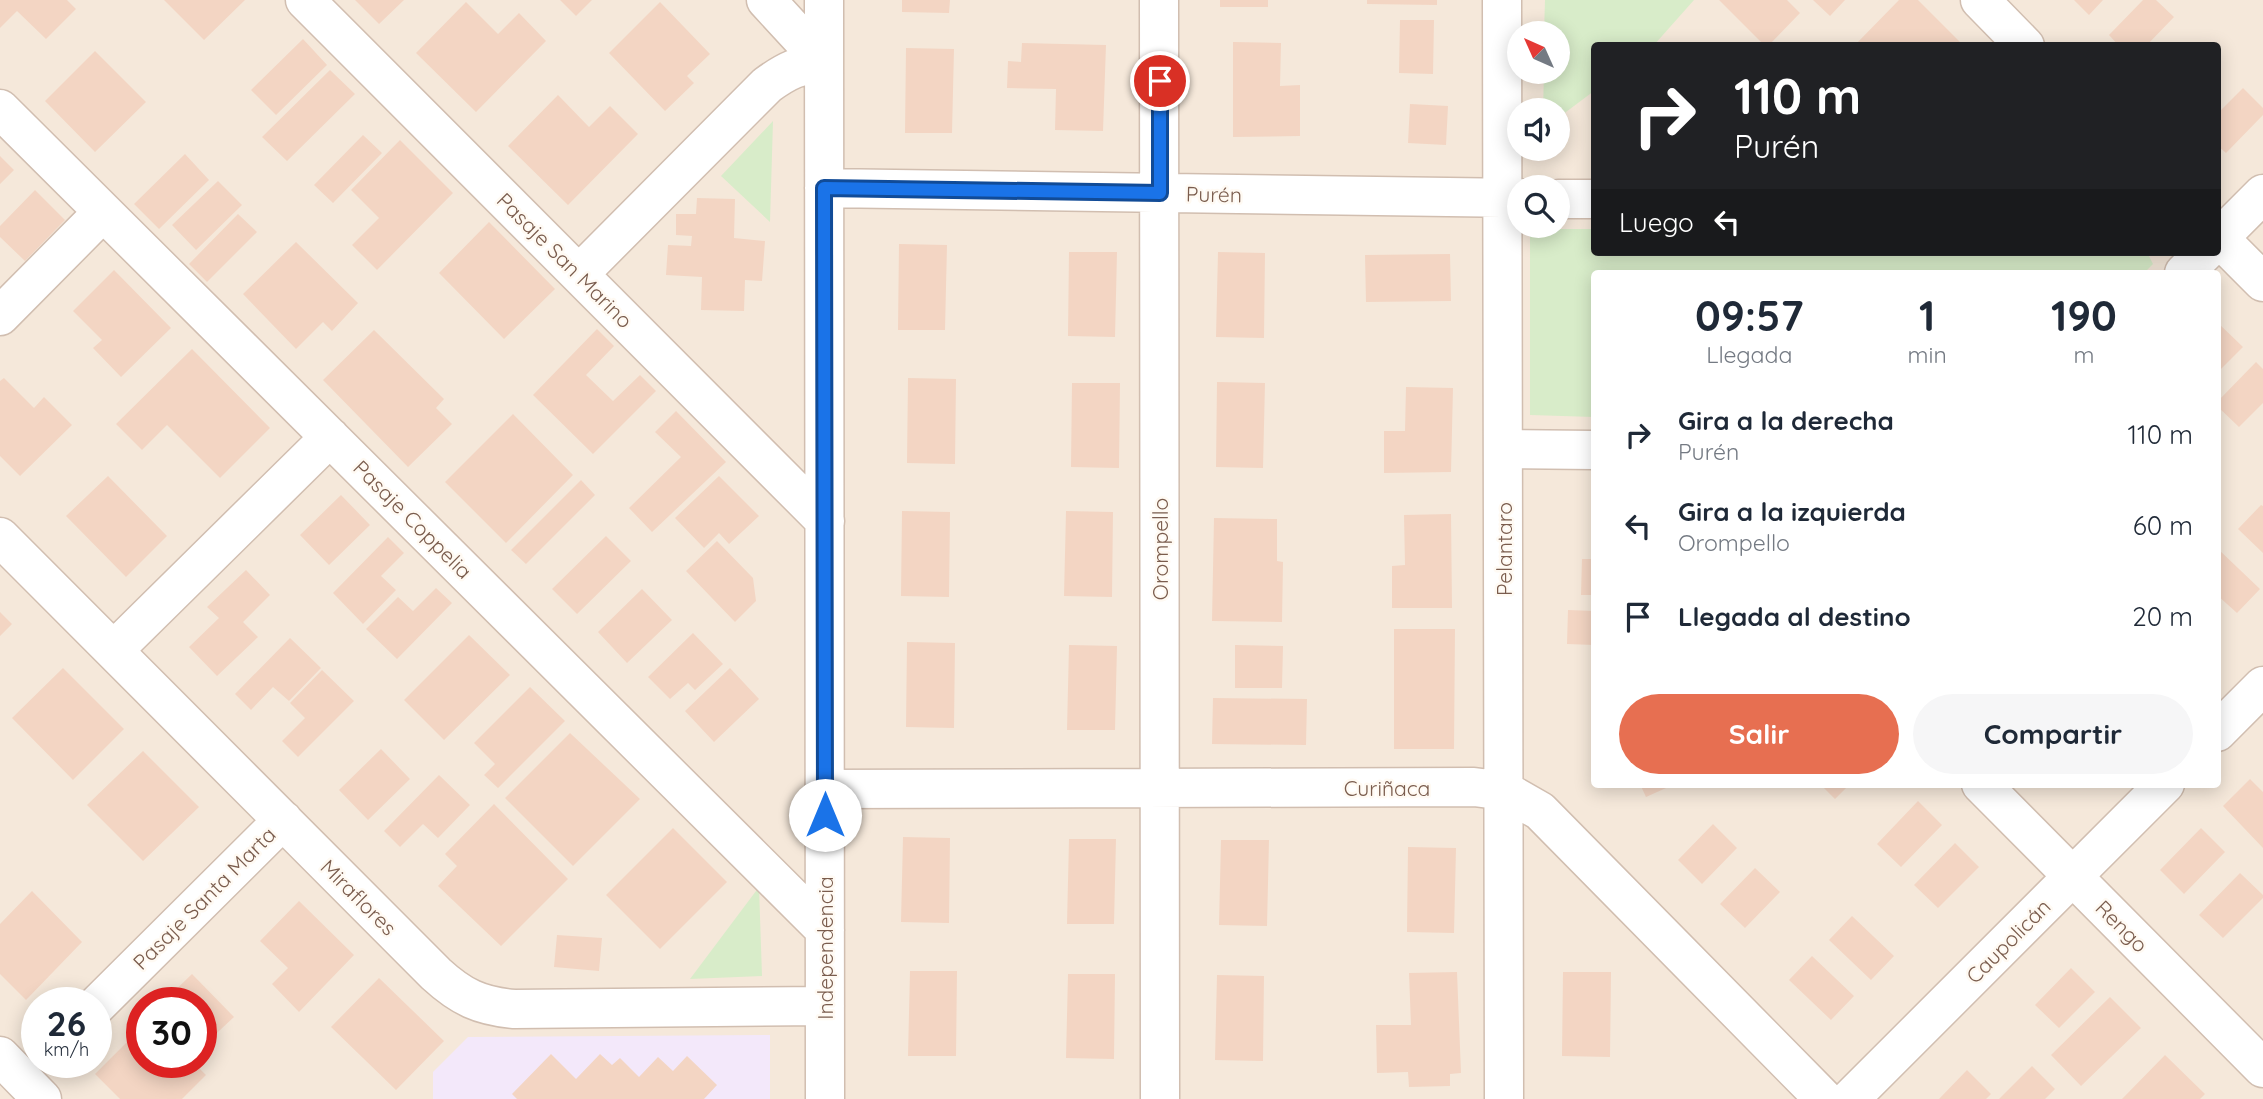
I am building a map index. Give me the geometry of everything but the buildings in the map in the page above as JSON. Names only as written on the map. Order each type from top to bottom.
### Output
[{"type":"street","name":"Pasaje San Marino","points":[[305,0],[825,521]]},
{"type":"street","points":[[765,0],[824,63]]},
{"type":"street","name":"Independencia","points":[[824,0],[825,1099]]},
{"type":"street","name":"Orompello","points":[[1159,0],[1160,1099]]},
{"type":"street","name":"Pelantaro","points":[[1502,0],[1510,175]]},
{"type":"street","points":[[1980,0],[2021,42]]},
{"type":"street","points":[[579,274],[767,85],[793,67],[824,63]]},
{"type":"street","name":"Pasaje Coppelia","points":[[0,109],[825,930]]},
{"type":"street","name":"Purén","points":[[824,188],[1507,198]]},
{"type":"street","points":[[2221,236],[2263,194]]},
{"type":"street","points":[[1570,199],[1591,199]]},
{"type":"street","points":[[0,316],[103,212]]},
{"type":"street","name":"Pelantaro","points":[[1504,1099],[1504,449],[1510,238]]},
{"type":"street","points":[[2221,247],[2263,282]]},
{"type":"street","points":[[2187,270],[2201,256]]},
{"type":"street","points":[[114,650],[330,437]]},
{"type":"street","points":[[1504,449],[1591,450]]},
{"type":"street","name":"Miraflores","points":[[0,537],[451,988],[469,999],[491,1007],[514,1009],[825,1006]]},
{"type":"street","points":[[2221,728],[2263,686]]},
{"type":"street","name":"Curiñaca","points":[[825,789],[1474,788],[1505,791],[1540,811],[1824,1099]]},
{"type":"street","name":"Rengo","points":[[1984,788],[2263,1068]]},
{"type":"street","name":"Caupolicán","points":[[1850,1099],[2161,788]]},
{"type":"street","name":"Pasaje Santa Marta","points":[[112,990],[283,820]]},
{"type":"shaded area","points":[[0,0],[2263,0],[2263,1099],[0,1099]]},
{"type":"shaded area","points":[[770,1035],[770,1099],[433,1099],[433,1072],[468,1037]]},
{"type":"green space","points":[[1545,0],[1694,0],[1657,42],[1591,42],[1591,93],[1570,109],[1570,98],[1543,98],[1544,84],[1570,84],[1570,21],[1544,21]]},
{"type":"green space","points":[[773,121],[770,222],[721,176]]},
{"type":"green space","points":[[1570,229],[1591,229],[1591,256],[2149,256],[2153,264],[2147,270],[1591,270],[1591,417],[1530,415],[1530,238],[1570,238]]},
{"type":"green space","points":[[759,887],[762,976],[690,979]]},
{"type":"route","points":[[825,815],[824,188],[1160,193],[1160,81]]}]
